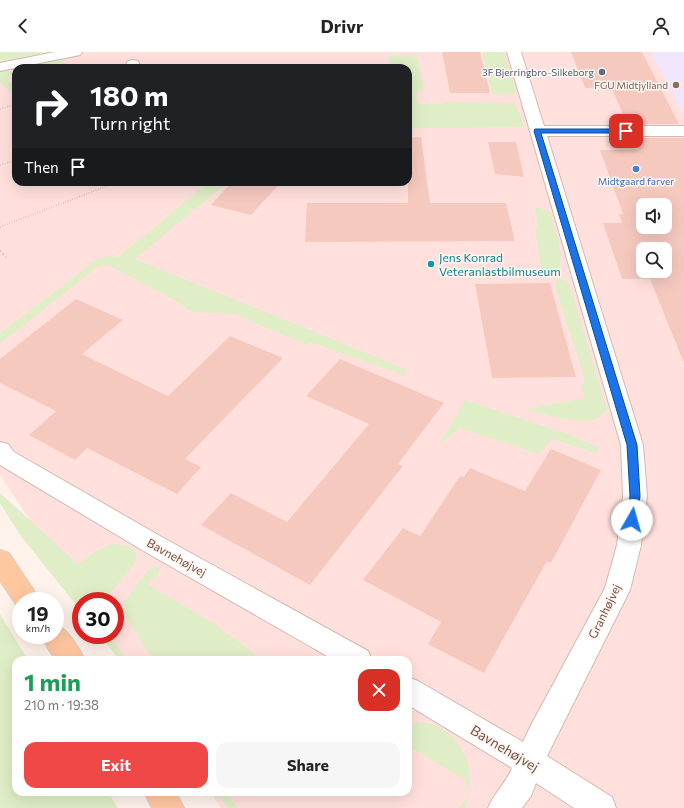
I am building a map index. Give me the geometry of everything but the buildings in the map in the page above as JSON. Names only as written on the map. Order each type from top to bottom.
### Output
[{"type":"main road","points":[[0,560],[22,592]]},
{"type":"main road","points":[[59,644],[68,656]]},
{"type":"main road","points":[[162,796],[169,808]]},
{"type":"street","points":[[15,64],[75,52]]},
{"type":"street","name":"Granhøjvej","points":[[503,808],[520,785],[540,736],[617,590],[629,545],[635,496],[632,445],[514,52]]},
{"type":"street","points":[[0,67],[12,65]]},
{"type":"street","points":[[538,131],[684,131]]},
{"type":"street","name":"Bavnehøjvej","points":[[0,450],[6,458],[351,656]]},
{"type":"street","name":"Bavnehøjvej","points":[[412,692],[529,762],[601,808]]},
{"type":"path","points":[[0,109],[12,105]]},
{"type":"path","points":[[0,166],[12,162]]},
{"type":"path","points":[[0,227],[108,186]]},
{"type":"path","points":[[0,251],[6,257]]},
{"type":"shaded area","points":[[54,52],[684,52],[684,808],[221,808],[213,796],[412,796],[412,656],[120,656],[112,644],[124,644],[124,592],[77,592],[0,475],[0,61]]},
{"type":"shaded area","name":"FGU Midtjylland","points":[[651,52],[684,52],[684,117]]},
{"type":"green space","points":[[0,52],[48,52],[0,62]]},
{"type":"green space","points":[[482,52],[504,52],[517,92],[515,94],[492,94]]},
{"type":"green space","points":[[388,55],[417,55],[424,91],[416,92],[418,104],[442,104],[443,102],[515,103],[525,127],[412,128],[412,64],[389,64]]},
{"type":"green space","points":[[57,59],[62,60],[65,64],[35,64]]},
{"type":"green space","points":[[0,70],[12,72],[12,76],[6,78],[12,84],[12,93],[0,82]]},
{"type":"green space","points":[[204,186],[223,186],[135,259],[406,369],[406,376],[310,342],[307,345],[234,314],[192,312],[174,300],[108,265],[99,266],[0,344],[0,333],[97,259],[108,256],[118,257]]},
{"type":"green space","points":[[534,206],[550,212],[560,249],[561,257],[558,270],[541,269],[535,227],[538,226]]},
{"type":"green space","points":[[557,278],[566,280],[570,286],[607,410],[594,420],[570,420],[525,409],[585,398],[581,388],[585,379],[555,287]]},
{"type":"green space","points":[[465,400],[568,434],[599,447],[596,453],[552,439],[539,454],[460,428],[439,445]]},
{"type":"green space","points":[[0,493],[78,564],[98,550],[117,544],[134,548],[137,560],[111,592],[72,592],[72,600],[20,535],[0,503]]},
{"type":"green space","points":[[159,567],[159,573],[148,585],[212,622],[254,653],[256,656],[152,656],[145,648],[125,615],[124,602],[149,569]]},
{"type":"green space","points":[[0,614],[12,634],[12,644],[18,644],[26,656],[12,656],[12,796],[110,796],[118,808],[0,808]]},
{"type":"green space","points":[[107,644],[116,644],[124,656],[116,656]]},
{"type":"green space","points":[[415,722],[434,724],[453,737],[460,745],[465,755],[470,775],[469,792],[465,780],[412,748],[412,726]]},
{"type":"green space","points":[[219,796],[229,796],[238,808],[228,808]]},
{"type":"green space","points":[[468,797],[465,808],[459,808]]},
{"type":"place","name":"3F Bjerringbro-Silkeborg","points":[[602,72]]},
{"type":"place","name":"FGU Midtjylland","points":[[676,85]]},
{"type":"place","name":"Midtgaard farver","points":[[636,169]]},
{"type":"place","name":"Jens Konrad Veteranlastbilmuseum","points":[[431,264]]},
{"type":"route","points":[[626,131],[538,131],[632,445],[635,496],[632,520]]}]
